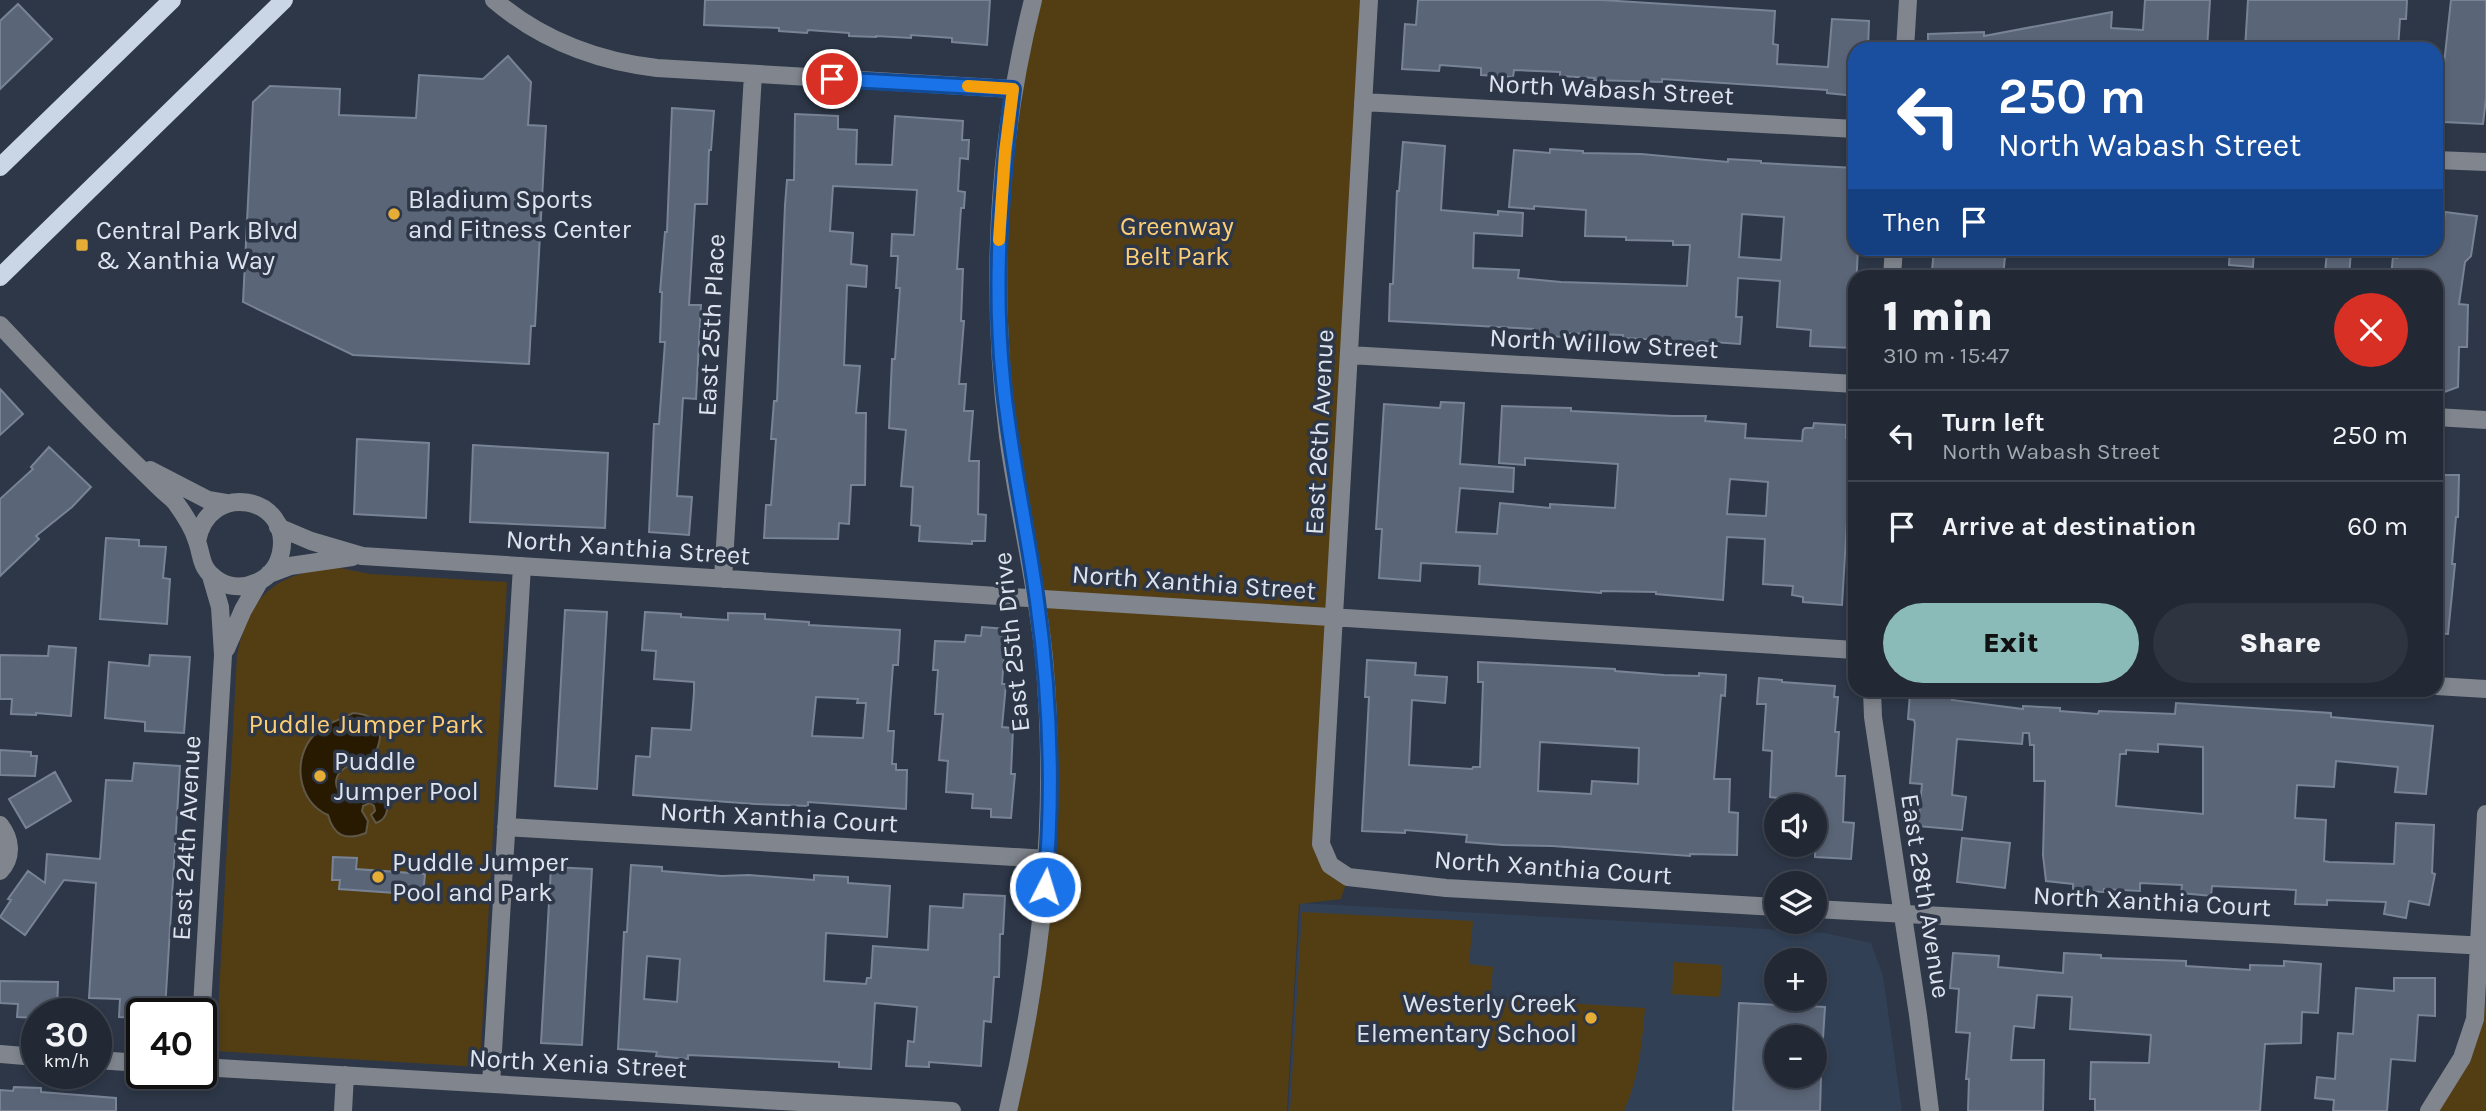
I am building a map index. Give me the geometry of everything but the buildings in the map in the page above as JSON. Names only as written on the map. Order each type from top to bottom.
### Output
[{"type":"main road","points":[[0,167],[172,0]]},
{"type":"main road","points":[[0,277],[284,0]]},
{"type":"street","points":[[494,0],[543,34],[566,46],[597,57],[649,67],[1013,89]]},
{"type":"street","name":"East 25th Drive","points":[[1008,1111],[1031,1005],[1048,859],[1048,725],[1044,658],[1037,599],[1009,438],[999,293],[999,232],[1005,152],[1013,89],[1033,0]]},
{"type":"street","name":"East 26th Avenue","points":[[1330,865],[1321,844],[1369,0]]},
{"type":"street","points":[[1905,42],[1908,0]]},
{"type":"street","name":"East 25th Place","points":[[723,579],[752,74]]},
{"type":"street","name":"North Wabash Street","points":[[1363,102],[1848,129]]},
{"type":"street","points":[[2443,160],[2486,162]]},
{"type":"street","points":[[0,325],[116,446],[175,501],[197,541]]},
{"type":"street","name":"North Willow Street","points":[[1349,355],[1848,384]]},
{"type":"street","points":[[2443,417],[2486,420]]},
{"type":"street","points":[[137,464],[200,496],[226,503],[251,503],[272,516],[282,539],[277,564],[264,578],[247,586],[222,583],[211,576],[198,554],[197,541],[206,518],[226,503]]},
{"type":"street","name":"North Xanthia Street","points":[[278,527],[311,541],[362,556]]},
{"type":"street","name":"North Xanthia Street","points":[[264,578],[290,566],[362,556],[1848,650]]},
{"type":"street","points":[[491,1084],[522,566]]},
{"type":"street","name":"East 24th Avenue","points":[[202,998],[223,655],[220,607],[211,576]]},
{"type":"street","name":"East 24th Avenue","points":[[223,655],[237,622],[264,578]]},
{"type":"street","points":[[2443,686],[2486,689]]},
{"type":"street","name":"East 28th Avenue","points":[[1872,697],[1930,1111]]},
{"type":"street","points":[[2430,1111],[2462,1058],[2475,1019],[2482,946],[2486,814]]},
{"type":"street","points":[[0,825],[10,847],[9,856],[0,871]]},
{"type":"street","name":"North Xanthia Court","points":[[506,827],[1048,859]]},
{"type":"street","name":"North Xanthia Court","points":[[1330,865],[1348,877],[1446,888],[1764,906]]},
{"type":"street","name":"North Xanthia Court","points":[[1827,910],[2482,946]]},
{"type":"street","points":[[0,1054],[21,1056]]},
{"type":"street","name":"North Xenia Street","points":[[217,1067],[952,1111]]},
{"type":"street","points":[[343,1111],[345,1075]]},
{"type":"shaded area","name":"Puddle Jumper Pool","points":[[353,713],[362,714],[374,721],[378,725],[380,738],[375,754],[351,764],[338,775],[338,789],[344,799],[356,790],[375,790],[382,795],[387,811],[384,818],[376,823],[371,815],[375,811],[374,806],[370,803],[363,806],[362,811],[368,821],[366,833],[352,837],[337,832],[328,815],[310,800],[301,779],[301,767],[307,745],[314,735],[327,725]]},
{"type":"shaded area","name":"Westerly Creek Elementary School","points":[[1300,903],[1764,929],[1764,934],[1827,933],[1871,943],[1883,976],[1902,1111],[1288,1111]]},
{"type":"green space","name":"Greenway Belt Park","points":[[1033,0],[1369,0],[1321,844],[1348,877],[1341,899],[1299,904],[1287,1111],[1008,1111],[1031,1005],[1048,725],[1009,438],[999,231]]},
{"type":"green space","name":"Puddle Jumper Park","points":[[335,567],[370,574],[507,582],[480,1067],[217,1051],[237,655],[249,617],[268,591],[281,582]]},
{"type":"green space","points":[[2486,814],[2486,1111],[2430,1111],[2475,1019]]},
{"type":"green space","points":[[1302,912],[1473,921],[1469,964],[1493,967],[1490,998],[1645,1008],[1636,1073],[1624,1111],[1290,1111]]},
{"type":"green space","points":[[1674,962],[1722,965],[1720,997],[1672,994]]},
{"type":"slow traffic","points":[[968,86],[1013,89],[1005,152],[999,240]]},
{"type":"place","name":"Bladium Sports and Fitness Center","points":[[394,214]]},
{"type":"place","name":"Central Park Blvd & Xanthia Way","points":[[82,245]]},
{"type":"place","name":"Puddle Jumper Pool","points":[[320,776]]},
{"type":"place","name":"Puddle Jumper Pool and Park","points":[[378,877]]},
{"type":"place","name":"Westerly Creek Elementary School","points":[[1591,1018]]},
{"type":"route","points":[[832,79],[1013,89],[999,232],[1002,376],[1009,438],[1037,599],[1044,658],[1049,787],[1045,887]]}]
